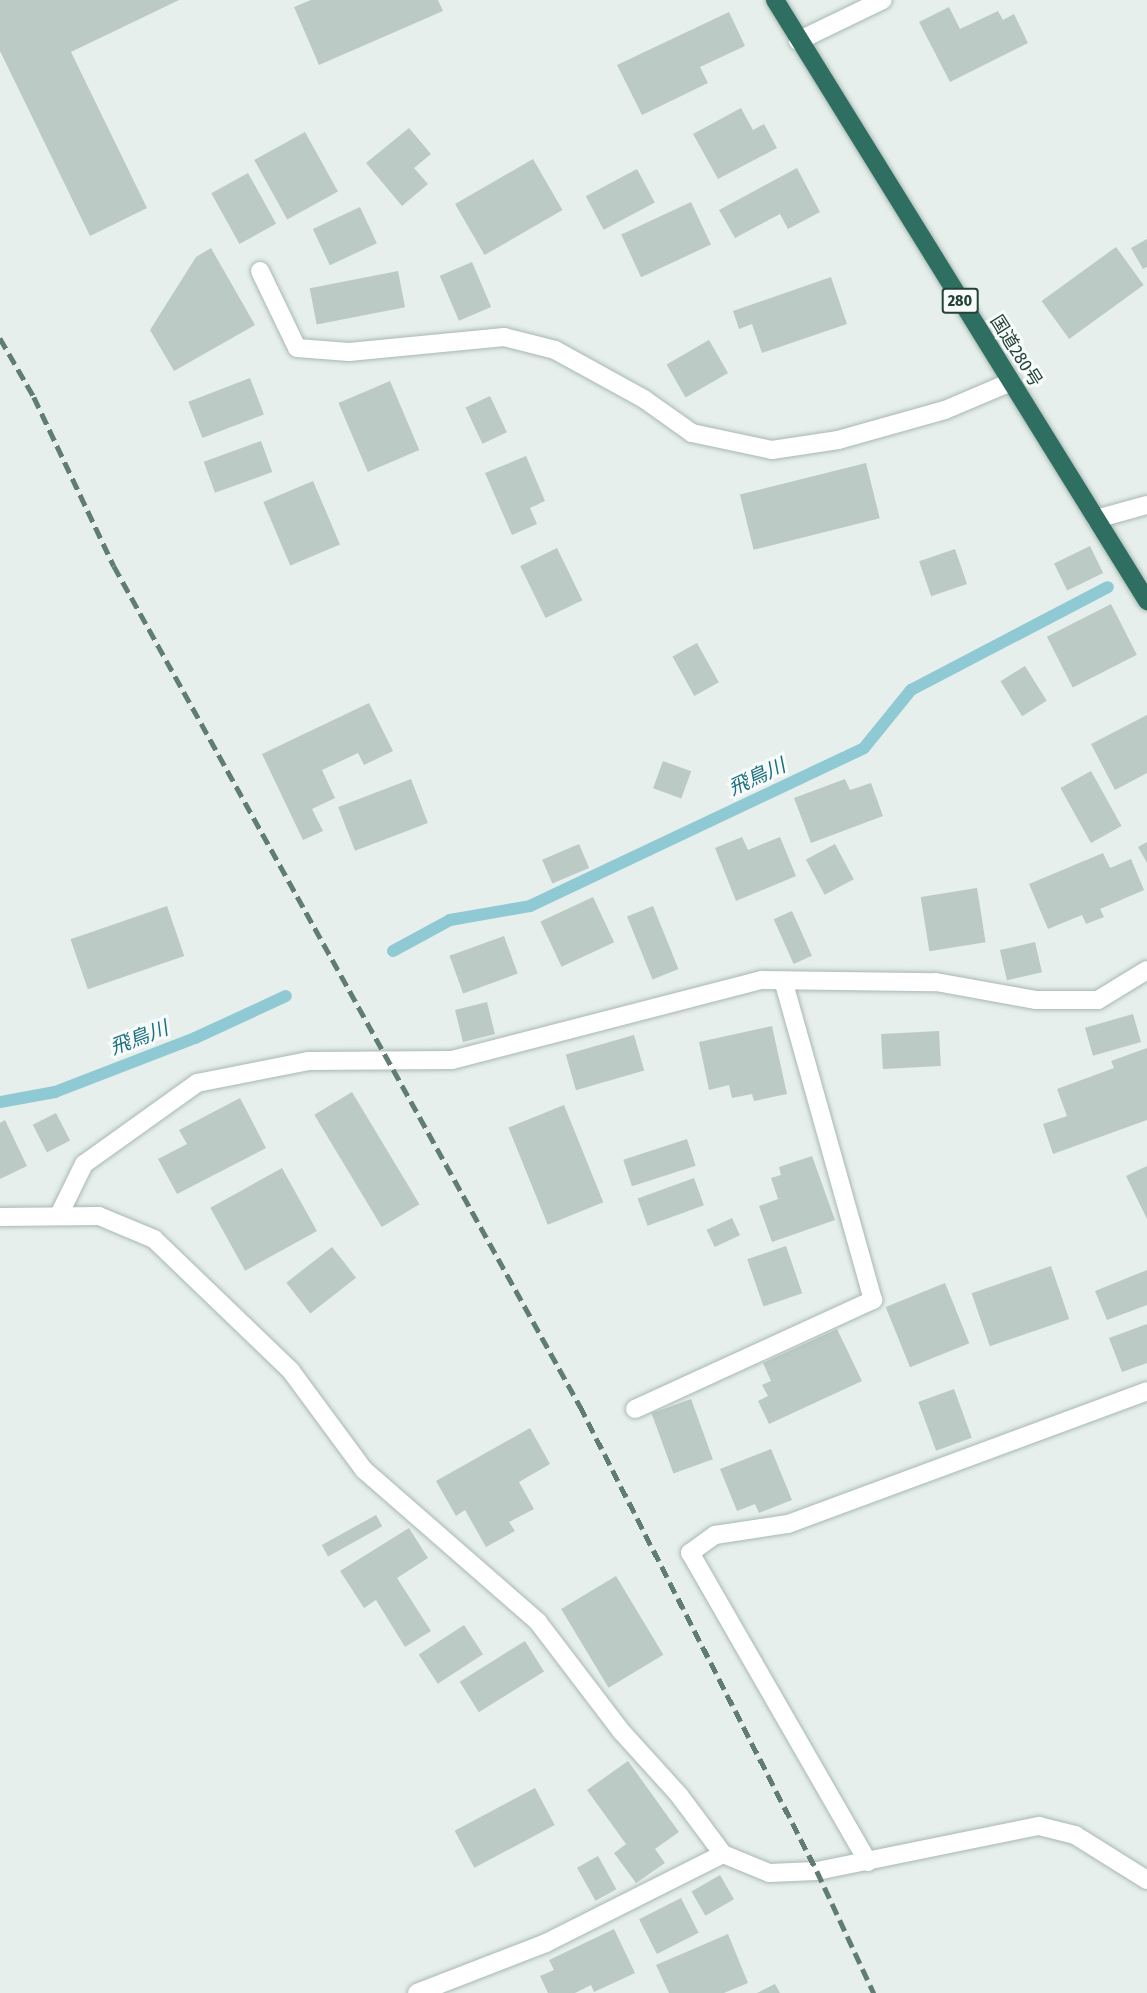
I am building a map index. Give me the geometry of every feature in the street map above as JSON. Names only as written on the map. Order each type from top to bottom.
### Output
[{"type":"highway","name":"国道280号","points":[[775,0],[798,41],[1147,601]]},
{"type":"street","points":[[798,41],[883,0]]},
{"type":"street","points":[[260,271],[297,348],[349,352],[504,337],[555,350],[644,399],[693,433],[772,450],[838,440],[945,410],[1011,382]]},
{"type":"street","points":[[1096,519],[1147,505]]},
{"type":"street","points":[[59,1215],[84,1164],[197,1083],[308,1061],[452,1060],[762,980],[936,982],[1036,1000],[1098,1000],[1147,970]]},
{"type":"street","points":[[635,1409],[873,1300],[783,980]]},
{"type":"street","points":[[0,1217],[99,1216],[154,1239],[291,1371],[364,1470],[538,1622],[621,1731],[679,1795],[723,1854],[769,1873],[868,1862],[1039,1826],[1075,1835],[1147,1880]]},
{"type":"street","points":[[868,1862],[690,1553],[714,1535],[788,1524],[1147,1391]]},
{"type":"street","points":[[417,1993],[546,1943],[723,1854]]},
{"type":"building","points":[[0,0],[179,0],[71,52],[147,208],[90,236],[0,51]]},
{"type":"building","points":[[311,0],[438,0],[443,11],[319,65],[294,7]]},
{"type":"building","points":[[949,7],[960,29],[998,11],[1003,20],[1014,14],[1028,43],[950,82],[919,22]]},
{"type":"building","points":[[729,12],[745,46],[700,67],[708,83],[642,115],[617,65]]},
{"type":"building","points":[[741,108],[753,130],[764,124],[777,148],[718,179],[693,134]]},
{"type":"building","points":[[409,128],[431,154],[414,168],[428,184],[402,206],[366,163]]},
{"type":"building","points":[[305,132],[338,191],[287,220],[254,160]]},
{"type":"building","points":[[533,159],[562,210],[485,255],[455,204]]},
{"type":"building","points":[[797,168],[820,212],[788,229],[780,214],[735,238],[719,210]]},
{"type":"building","points":[[637,169],[655,203],[604,230],[586,196]]},
{"type":"building","points":[[248,173],[276,224],[239,244],[211,193]]},
{"type":"building","points":[[691,202],[711,245],[641,277],[621,235]]},
{"type":"building","points":[[360,207],[377,243],[330,265],[313,229]]},
{"type":"building","points":[[1147,239],[1147,267],[1143,269],[1131,248]]},
{"type":"building","points":[[1116,247],[1144,285],[1069,339],[1042,301]]},
{"type":"building","points":[[211,248],[255,325],[174,371],[150,330],[196,257]]},
{"type":"building","points":[[472,262],[491,307],[459,321],[440,276]]},
{"type":"building","points":[[398,271],[405,307],[317,324],[310,288]]},
{"type":"building","points":[[831,277],[847,324],[762,353],[752,324],[739,329],[733,311]]},
{"type":"building","points":[[709,340],[728,373],[686,397],[667,365]]},
{"type":"building","points":[[250,378],[264,414],[202,438],[188,402]]},
{"type":"building","points":[[390,381],[419,450],[368,472],[338,403]]},
{"type":"building","points":[[490,396],[507,432],[482,444],[466,407]]},
{"type":"building","points":[[261,441],[272,472],[215,493],[204,462]]},
{"type":"building","points":[[526,456],[545,501],[530,508],[537,524],[512,535],[485,473]]},
{"type":"building","points":[[866,463],[880,518],[754,550],[740,494]]},
{"type":"building","points":[[313,481],[340,545],[290,566],[263,502]]},
{"type":"building","points":[[1090,546],[1103,573],[1067,590],[1054,564]]},
{"type":"building","points":[[557,548],[582,600],[546,618],[520,566]]},
{"type":"building","points":[[955,549],[967,584],[931,596],[919,561]]},
{"type":"building","points":[[1111,604],[1137,655],[1073,687],[1047,637]]},
{"type":"building","points":[[697,643],[719,682],[694,696],[673,657]]},
{"type":"building","points":[[1025,666],[1047,701],[1022,716],[1000,681]]},
{"type":"building","points":[[369,703],[393,751],[364,765],[358,753],[322,770],[335,798],[312,809],[323,831],[303,840],[262,754]]},
{"type":"building","points":[[1147,715],[1147,773],[1115,790],[1091,744]]},
{"type":"building","points":[[663,761],[691,771],[681,799],[653,788]]},
{"type":"building","points":[[1091,771],[1122,826],[1091,843],[1060,788]]},
{"type":"building","points":[[411,779],[428,823],[355,851],[338,807]]},
{"type":"building","points":[[845,779],[850,790],[871,783],[883,816],[811,843],[794,798]]},
{"type":"building","points":[[742,837],[748,850],[780,837],[796,876],[736,901],[715,848]]},
{"type":"building","points":[[1147,842],[1147,863],[1138,847]]},
{"type":"building","points":[[579,844],[589,868],[552,884],[542,860]]},
{"type":"building","points":[[835,844],[854,879],[825,895],[806,859]]},
{"type":"building","points":[[1103,853],[1110,868],[1131,859],[1144,890],[1100,909],[1104,917],[1086,924],[1082,915],[1048,929],[1029,884]]},
{"type":"building","points":[[977,888],[986,942],[929,951],[921,897]]},
{"type":"building","points":[[593,897],[614,942],[562,967],[540,922]]},
{"type":"building","points":[[167,906],[184,956],[88,989],[71,939]]},
{"type":"building","points":[[653,906],[678,969],[653,980],[627,916]]},
{"type":"building","points":[[792,911],[812,956],[794,964],[774,919]]},
{"type":"building","points":[[504,936],[518,974],[463,993],[449,956]]},
{"type":"building","points":[[1035,942],[1042,972],[1007,980],[1000,950]]},
{"type":"building","points":[[487,1002],[495,1034],[463,1042],[455,1010]]},
{"type":"building","points":[[1133,1014],[1141,1042],[1093,1056],[1085,1028]]},
{"type":"building","points":[[772,1026],[787,1094],[754,1101],[752,1094],[732,1098],[729,1085],[709,1090],[699,1042]]},
{"type":"building","points":[[939,1031],[941,1066],[883,1069],[881,1034]]},
{"type":"building","points":[[634,1035],[644,1071],[576,1090],[566,1055]]},
{"type":"building","points":[[1147,1048],[1147,1120],[1053,1154],[1043,1124],[1067,1116],[1057,1089],[1114,1068],[1111,1061]]},
{"type":"building","points":[[352,1092],[419,1204],[382,1227],[314,1115]]},
{"type":"building","points":[[240,1098],[266,1148],[177,1194],[158,1159],[187,1144],[179,1130]]},
{"type":"building","points":[[564,1105],[603,1202],[548,1225],[508,1127]]},
{"type":"building","points":[[56,1113],[70,1141],[47,1152],[33,1125]]},
{"type":"building","points":[[5,1120],[27,1166],[0,1179],[0,1123]]},
{"type":"building","points":[[687,1139],[696,1166],[632,1186],[623,1160]]},
{"type":"building","points":[[812,1156],[835,1220],[772,1242],[759,1206],[778,1199],[771,1178],[781,1175],[779,1167]]},
{"type":"building","points":[[1147,1166],[1147,1219],[1126,1176]]},
{"type":"building","points":[[282,1168],[317,1231],[245,1271],[210,1208]]},
{"type":"building","points":[[694,1178],[704,1205],[648,1226],[638,1199]]},
{"type":"building","points":[[732,1218],[740,1235],[715,1247],[707,1230]]},
{"type":"building","points":[[786,1246],[802,1293],[764,1307],[747,1259]]},
{"type":"building","points":[[332,1247],[356,1278],[310,1313],[286,1283]]},
{"type":"building","points":[[1051,1266],[1069,1319],[990,1346],[972,1293]]},
{"type":"building","points":[[1147,1270],[1147,1305],[1107,1320],[1095,1291]]},
{"type":"building","points":[[945,1283],[969,1343],[910,1367],[886,1307]]},
{"type":"building","points":[[1147,1324],[1147,1363],[1122,1372],[1109,1338]]},
{"type":"building","points":[[837,1329],[862,1381],[769,1424],[758,1401],[768,1396],[762,1385],[771,1381],[763,1363]]},
{"type":"building","points":[[954,1389],[972,1438],[936,1451],[918,1402]]},
{"type":"building","points":[[691,1399],[713,1459],[673,1474],[652,1413]]},
{"type":"building","points":[[530,1428],[550,1464],[519,1482],[534,1509],[509,1522],[515,1531],[486,1547],[465,1510],[456,1516],[436,1481]]},
{"type":"building","points":[[771,1449],[792,1500],[759,1513],[755,1504],[737,1511],[720,1469]]},
{"type":"building","points":[[376,1515],[382,1526],[328,1556],[322,1545]]},
{"type":"building","points":[[409,1528],[428,1558],[397,1578],[431,1631],[405,1647],[376,1600],[364,1608],[340,1571]]},
{"type":"building","points":[[616,1576],[663,1655],[609,1688],[561,1609]]},
{"type":"building","points":[[464,1625],[483,1654],[438,1684],[419,1654]]},
{"type":"building","points":[[525,1641],[544,1672],[479,1712],[460,1682]]},
{"type":"building","points":[[628,1761],[679,1832],[655,1849],[665,1863],[636,1883],[614,1853],[626,1844],[587,1790]]},
{"type":"building","points":[[535,1788],[555,1825],[474,1868],[455,1831]]},
{"type":"building","points":[[598,1856],[616,1889],[595,1901],[577,1868]]},
{"type":"building","points":[[720,1875],[734,1899],[705,1916],[691,1892]]},
{"type":"building","points":[[681,1898],[699,1933],[657,1954],[639,1919]]},
{"type":"building","points":[[614,1929],[635,1973],[594,1992],[591,1985],[575,1993],[548,1993],[540,1976],[554,1970],[549,1960]]},
{"type":"building","points":[[728,1934],[748,1983],[724,1993],[669,1993],[656,1965]]},
{"type":"building","points":[[775,1984],[780,1993],[757,1993]]},
{"type":"waterway","name":"飛鳥川","points":[[393,951],[450,920],[530,906],[864,748],[911,690],[1108,587]]},
{"type":"waterway","name":"飛鳥川","points":[[0,1102],[55,1092],[195,1038],[286,996]]},
{"type":"railway","points":[[0,338],[34,397],[114,566],[580,1406],[817,1871],[874,1993]]}]
